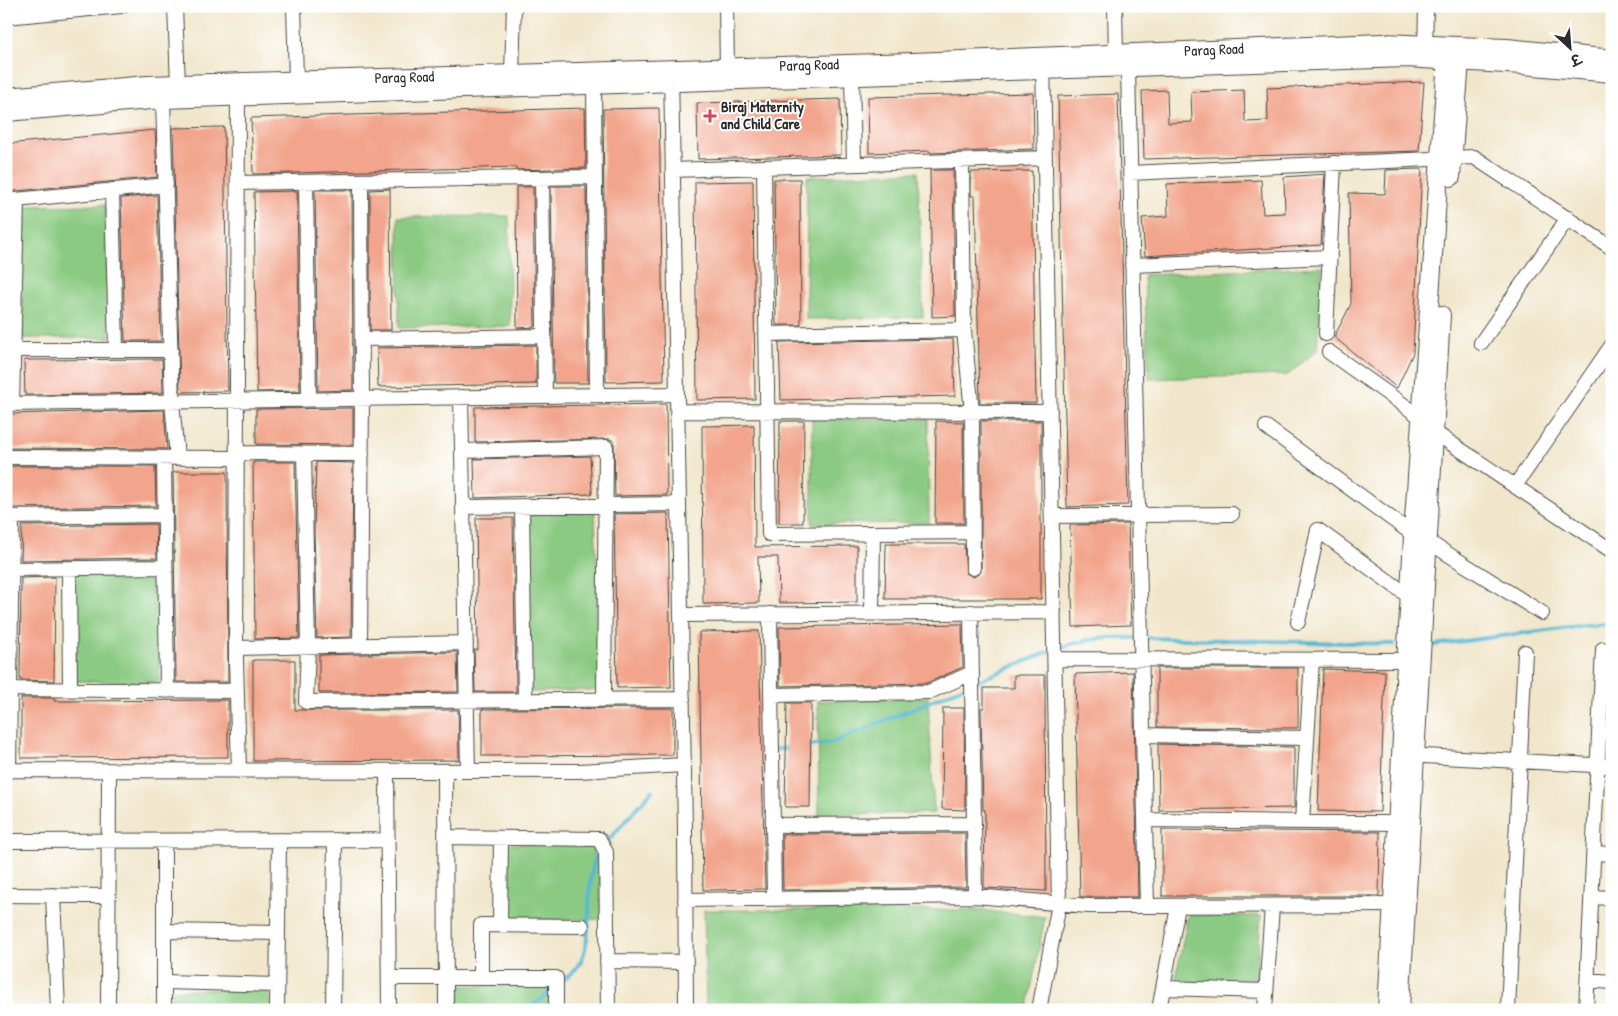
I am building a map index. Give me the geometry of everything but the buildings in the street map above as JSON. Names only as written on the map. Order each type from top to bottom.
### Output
[{"type":"street","points":[[8,13],[121,6]]},
{"type":"street","points":[[175,6],[178,84]]},
{"type":"street","points":[[294,6],[296,80]]},
{"type":"street","points":[[512,73],[514,6]]},
{"type":"street","points":[[726,6],[727,67]]},
{"type":"street","points":[[1115,6],[1116,54]]},
{"type":"street","points":[[1425,52],[1426,6]]},
{"type":"street","name":"Parag Road","points":[[6,112],[163,99],[296,80],[512,73],[852,77],[1043,64],[1116,54],[1382,43],[1454,56],[1612,73]]},
{"type":"street","name":"Parag Road","points":[[1454,56],[1507,48],[1612,59]]},
{"type":"street","name":"Parag Road","points":[[6,98],[178,84],[238,89],[594,85],[727,67],[1043,64],[1128,69],[1406,58],[1425,52]]},
{"type":"street","points":[[1387,1010],[1399,906],[1408,755],[1420,538],[1422,418],[1454,56]]},
{"type":"street","points":[[1039,1010],[1060,904],[1043,64]]},
{"type":"street","points":[[1128,69],[1147,906]]},
{"type":"street","points":[[671,76],[683,699],[686,1010]]},
{"type":"street","points":[[852,77],[854,164]]},
{"type":"street","points":[[594,85],[597,395]]},
{"type":"street","points":[[238,89],[236,648],[239,771]]},
{"type":"street","points":[[163,99],[172,401],[171,458],[165,515],[167,691]]},
{"type":"street","points":[[1130,173],[1474,157],[1612,248]]},
{"type":"street","points":[[673,170],[1045,158]]},
{"type":"street","points":[[1400,1010],[1397,823],[1408,755],[1406,660],[1410,597],[1434,432],[1446,158]]},
{"type":"street","points":[[962,161],[964,330],[972,412],[973,568]]},
{"type":"street","points":[[1326,334],[1334,163]]},
{"type":"street","points":[[764,167],[768,534],[974,532]]},
{"type":"street","points":[[239,183],[595,177]]},
{"type":"street","points":[[542,178],[544,396]]},
{"type":"street","points":[[360,645],[362,454],[361,181]]},
{"type":"street","points":[[306,182],[309,399]]},
{"type":"street","points":[[166,185],[12,200],[13,350],[9,404],[677,394]]},
{"type":"street","points":[[112,190],[116,350]]},
{"type":"street","points":[[1481,343],[1568,218]]},
{"type":"street","points":[[1132,265],[1330,257]]},
{"type":"street","points":[[766,334],[964,330]]},
{"type":"street","points":[[362,339],[544,336]]},
{"type":"street","points":[[1515,486],[1607,360],[1612,345]]},
{"type":"street","points":[[13,350],[171,350]]},
{"type":"street","points":[[1329,352],[1422,418],[1434,432],[1612,551]]},
{"type":"street","points":[[461,397],[468,771]]},
{"type":"street","points":[[678,411],[1050,412]]},
{"type":"street","points":[[1266,427],[1420,538],[1542,613]]},
{"type":"street","points":[[462,451],[606,447],[604,700]]},
{"type":"street","points":[[304,454],[308,646],[306,702],[683,699]]},
{"type":"street","points":[[6,458],[171,458],[362,454]]},
{"type":"street","points":[[463,507],[679,504]]},
{"type":"street","points":[[522,506],[525,700]]},
{"type":"street","points":[[1052,516],[1232,514]]},
{"type":"street","points":[[165,515],[9,517],[11,569],[8,770],[579,772],[684,765]]},
{"type":"street","points":[[1298,622],[1318,530],[1410,597]]},
{"type":"street","points":[[872,613],[873,533]]},
{"type":"street","points":[[11,569],[165,568]]},
{"type":"street","points":[[69,569],[70,690]]},
{"type":"street","points":[[971,612],[975,896]]},
{"type":"street","points":[[681,615],[1054,612]]},
{"type":"street","points":[[770,614],[774,899]]},
{"type":"street","points":[[236,648],[466,644]]},
{"type":"street","points":[[1586,1010],[1594,853],[1605,765],[1604,649]]},
{"type":"street","points":[[1508,1010],[1525,652]]},
{"type":"street","points":[[1055,657],[1141,653],[1312,660],[1406,660]]},
{"type":"street","points":[[1302,822],[1312,660]]},
{"type":"street","points":[[771,695],[929,692],[972,675]]},
{"type":"street","points":[[10,690],[237,691]]},
{"type":"street","points":[[1142,735],[1307,738]]},
{"type":"street","points":[[1408,755],[1605,765]]},
{"type":"street","points":[[108,1010],[109,771]]},
{"type":"street","points":[[387,771],[389,1010]]},
{"type":"street","points":[[445,771],[446,1010]]},
{"type":"street","points":[[1145,820],[1397,823]]},
{"type":"street","points":[[773,825],[974,824]]},
{"type":"street","points":[[446,837],[599,839],[606,852],[608,1010]]},
{"type":"street","points":[[500,925],[501,838]]},
{"type":"street","points":[[277,1010],[278,840]]},
{"type":"street","points":[[333,1010],[335,840]]},
{"type":"street","points":[[6,841],[388,840]]},
{"type":"street","points":[[164,841],[164,1010]]},
{"type":"street","points":[[1594,853],[1612,854]]},
{"type":"street","points":[[6,895],[108,896]]},
{"type":"street","points":[[53,895],[58,1010]]},
{"type":"street","points":[[685,900],[975,896],[1088,906],[1399,906]]},
{"type":"street","points":[[1592,897],[1612,898]]},
{"type":"street","points":[[1159,1010],[1178,906]]},
{"type":"street","points":[[1265,1010],[1272,906]]},
{"type":"street","points":[[481,978],[481,925],[582,926]]},
{"type":"street","points":[[164,931],[278,933]]},
{"type":"street","points":[[607,961],[686,962]]},
{"type":"street","points":[[389,978],[556,978],[556,1010]]},
{"type":"street","points":[[1588,980],[1612,982]]},
{"type":"street","points":[[164,982],[277,985]]},
{"type":"street","points":[[1163,988],[1266,991]]},
{"type":"green space","points":[[918,172],[923,317],[806,319],[807,177]]},
{"type":"green space","points":[[105,205],[109,338],[22,338],[25,206]]},
{"type":"green space","points":[[509,216],[510,326],[399,328],[398,217]]},
{"type":"green space","points":[[1322,267],[1317,350],[1288,375],[1149,379],[1144,275]]},
{"type":"green space","points":[[812,419],[928,419],[929,523],[812,524]]},
{"type":"green space","points":[[595,512],[600,690],[531,692],[527,514]]},
{"type":"green space","points":[[72,573],[160,574],[159,682],[71,681]]},
{"type":"green space","points":[[928,697],[934,813],[819,815],[818,701]]},
{"type":"green space","points":[[503,844],[590,844],[600,868],[601,919],[503,921]]},
{"type":"green space","points":[[704,910],[979,910],[1045,917],[1027,1010],[706,1010]]},
{"type":"green space","points":[[1188,915],[1261,916],[1256,984],[1175,982]]},
{"type":"green space","points":[[548,985],[548,1010],[455,1010],[455,986]]},
{"type":"green space","points":[[270,989],[270,1010],[171,1010],[171,990]]},
{"type":"waterway","points":[[1433,645],[1585,625],[1612,624]]},
{"type":"waterway","points":[[1058,649],[1077,642],[1097,639],[1137,638]]},
{"type":"waterway","points":[[1144,638],[1394,644]]},
{"type":"waterway","points":[[975,682],[1051,651]]},
{"type":"waterway","points":[[807,746],[832,743],[968,685]]},
{"type":"waterway","points":[[757,751],[790,748]]},
{"type":"waterway","points":[[605,844],[652,791]]},
{"type":"waterway","points":[[560,983],[575,969],[583,955],[587,941],[591,875],[595,860],[601,849]]},
{"type":"waterway","points":[[527,1010],[553,990]]},
{"type":"place","name":"Biraj Maternity and Child Care","points":[[710,116]]}]
